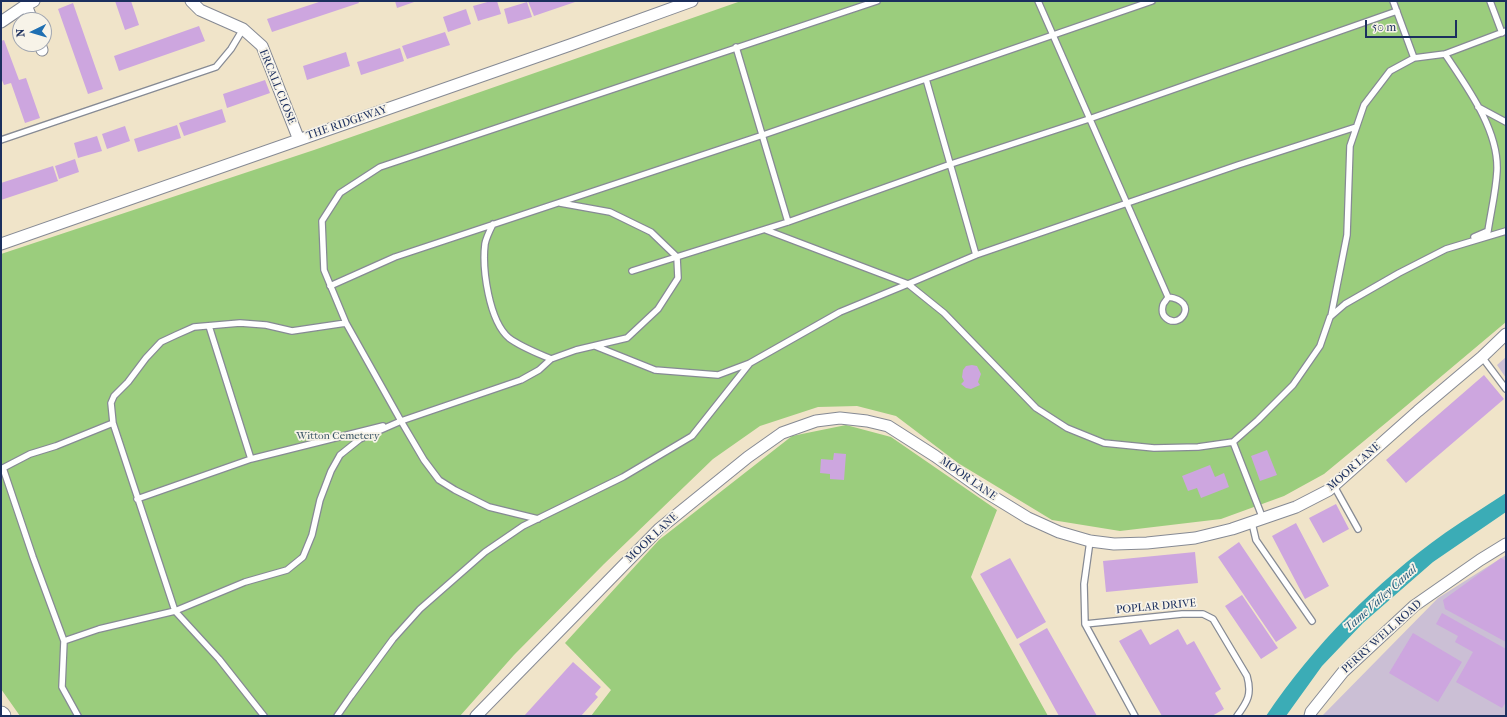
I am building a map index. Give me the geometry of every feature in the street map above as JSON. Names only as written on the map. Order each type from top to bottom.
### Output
[{"type":"street","name":"ERCALL CLOSE","points":[[191,1],[200,10],[244,29],[262,46],[298,140]]},
{"type":"street","name":"THE RIDGEWAY","points":[[1,244],[563,48],[692,1]]},
{"type":"street","points":[[1,22],[30,3]]},
{"type":"street","name":"MOOR LANE","points":[[476,716],[659,529],[748,457],[782,433],[816,421],[840,418],[867,421],[888,426],[935,456],[984,491],[1028,518],[1059,532],[1090,541],[1114,544],[1147,543],[1188,539],[1252,523],[1296,507],[1334,486],[1412,416],[1482,357],[1506,334]]},
{"type":"street","name":"PERRY WELL ROAD","points":[[1310,716],[1311,712],[1343,672],[1414,606],[1480,560],[1506,544]]},
{"type":"lane","points":[[538,520],[489,506],[455,490],[440,480],[424,460],[346,323],[324,270],[322,222],[340,193],[380,167],[877,1]]},
{"type":"lane","points":[[1038,1],[1168,297]]},
{"type":"lane","points":[[330,286],[395,257],[763,135],[1152,1]]},
{"type":"lane","points":[[1393,1],[1414,58]]},
{"type":"lane","points":[[766,230],[908,284],[944,313],[1036,408],[1067,428],[1104,443],[1154,448],[1198,447],[1233,442],[1258,420],[1293,385],[1320,346],[1330,317],[1347,235],[1350,146],[1364,105],[1390,71],[1414,58],[1446,54],[1504,32],[1490,1]]},
{"type":"lane","points":[[632,271],[766,230],[951,164],[1089,119],[1397,10]]},
{"type":"lane","points":[[1,140],[216,67],[231,49],[244,29]]},
{"type":"lane","points":[[736,47],[788,222]]},
{"type":"lane","points":[[1330,317],[1345,304],[1399,273],[1446,249],[1488,231],[1498,170],[1494,141],[1478,107],[1446,54]]},
{"type":"lane","points":[[926,78],[976,255]]},
{"type":"lane","points":[[1478,107],[1506,122]]},
{"type":"lane","points":[[595,346],[655,370],[718,375],[750,363],[840,312],[976,255],[1238,165],[1356,128]]},
{"type":"lane","points":[[137,499],[251,459],[401,421],[521,380],[539,370],[550,358],[627,338],[658,308],[678,278],[677,257],[651,232],[610,212],[560,202]]},
{"type":"lane","points":[[492,224],[485,243],[483,268],[496,319],[508,337],[529,350],[550,358]]},
{"type":"lane","points":[[1446,249],[1506,231]]},
{"type":"lane","points":[[1168,297],[1178,298],[1184,303],[1185,314],[1180,320],[1172,321],[1163,314],[1163,307],[1168,297]]},
{"type":"lane","points":[[264,716],[219,659],[175,611],[137,499],[114,423],[111,403],[114,396],[128,382],[146,358],[161,342],[194,327],[240,323],[266,325],[292,331],[346,323]]},
{"type":"lane","points":[[209,326],[251,459]]},
{"type":"lane","points":[[1482,357],[1506,390]]},
{"type":"lane","points":[[337,716],[393,639],[420,610],[485,552],[524,526],[623,477],[692,436],[750,363]]},
{"type":"lane","points":[[64,641],[99,629],[175,611],[245,582],[287,570],[303,557],[312,535],[320,500],[331,471],[340,455],[360,439],[401,421]]},
{"type":"lane","points":[[78,716],[62,687],[64,641],[33,557],[3,468],[30,454],[56,446],[114,423]]},
{"type":"lane","points":[[1233,442],[1263,518]]},
{"type":"lane","points":[[1334,486],[1358,529]]},
{"type":"lane","points":[[1252,523],[1256,540],[1312,621]]},
{"type":"lane","points":[[1090,541],[1084,584],[1085,624],[1135,716]]},
{"type":"lane","name":"POPLAR DRIVE","points":[[1085,624],[1182,614],[1203,614],[1213,619],[1247,676],[1250,686],[1247,702],[1237,716]]},
{"type":"shaded area","points":[[1506,357],[1506,378],[1497,365]]},
{"type":"shaded area","points":[[1506,555],[1506,716],[1322,716],[1438,598]]},
{"type":"green space","name":"Witton Cemetery","points":[[741,1],[1506,1],[1506,322],[1324,474],[1284,496],[1221,519],[1120,531],[1052,520],[958,463],[896,416],[857,406],[818,407],[760,426],[713,459],[604,564],[514,655],[460,716],[20,716],[1,689],[1,254],[314,150]]},
{"type":"green space","points":[[846,425],[891,437],[997,510],[971,577],[1048,716],[591,716],[611,690],[565,643],[659,540],[792,436]]},
{"type":"water","name":"Tame Valley Canal","points":[[1506,493],[1506,512],[1433,562],[1363,623],[1322,666],[1286,716],[1266,716],[1304,664],[1370,594],[1419,552]]},
{"type":"building","points":[[115,1],[131,1],[139,25],[125,30]]},
{"type":"building","points":[[322,1],[358,1],[359,3],[272,32],[267,19]]},
{"type":"building","points":[[395,1],[417,1],[397,8]]},
{"type":"building","points":[[491,1],[497,1],[501,14],[478,21],[473,6]]},
{"type":"building","points":[[528,1],[578,1],[534,16]]},
{"type":"building","points":[[527,2],[532,17],[508,24],[504,9]]},
{"type":"building","points":[[73,3],[103,89],[88,94],[58,9]]},
{"type":"building","points":[[466,9],[471,24],[448,32],[443,17]]},
{"type":"building","points":[[199,26],[205,41],[119,71],[114,56]]},
{"type":"building","points":[[445,32],[450,45],[407,59],[402,46]]},
{"type":"building","points":[[4,40],[19,80],[26,78],[40,118],[25,123],[11,83],[4,85],[1,78],[1,41]]},
{"type":"building","points":[[400,48],[404,61],[361,75],[357,62]]},
{"type":"building","points":[[346,52],[350,66],[307,80],[303,66]]},
{"type":"building","points":[[265,80],[270,93],[227,108],[223,94]]},
{"type":"building","points":[[222,109],[226,122],[184,136],[179,123]]},
{"type":"building","points":[[177,125],[181,138],[138,152],[134,139]]},
{"type":"building","points":[[125,126],[130,141],[107,149],[102,134]]},
{"type":"building","points":[[97,136],[102,151],[78,158],[74,143]]},
{"type":"building","points":[[75,159],[79,172],[59,179],[55,166]]},
{"type":"building","points":[[53,166],[58,181],[1,200],[1,183]]},
{"type":"building","points":[[966,366],[977,366],[981,374],[978,382],[980,385],[971,389],[966,388],[961,384],[964,381],[962,377],[963,370]]},
{"type":"building","points":[[1484,375],[1504,399],[1406,483],[1386,460]]},
{"type":"building","points":[[1267,450],[1277,475],[1260,481],[1251,456]]},
{"type":"building","points":[[834,453],[846,454],[844,480],[830,479],[830,474],[820,473],[821,459],[833,460]]},
{"type":"building","points":[[1210,465],[1215,477],[1224,473],[1229,487],[1201,498],[1197,488],[1188,491],[1182,476]]},
{"type":"building","points":[[1336,504],[1349,529],[1323,543],[1309,518]]},
{"type":"building","points":[[1296,523],[1329,586],[1305,599],[1272,536]]},
{"type":"building","points":[[1239,542],[1297,628],[1276,642],[1218,557]]},
{"type":"building","points":[[1195,552],[1198,583],[1106,592],[1103,561]]},
{"type":"building","points":[[1010,558],[1046,622],[1017,639],[980,574]]},
{"type":"building","points":[[1501,558],[1506,561],[1506,642],[1445,609],[1443,600]]},
{"type":"building","points":[[1242,595],[1278,648],[1261,659],[1225,606]]},
{"type":"building","points":[[1442,613],[1506,649],[1506,702],[1502,708],[1456,682],[1473,652],[1455,642],[1458,636],[1436,624]]},
{"type":"building","points":[[1047,628],[1097,716],[1059,716],[1019,644]]},
{"type":"building","points":[[1141,629],[1150,645],[1178,629],[1187,645],[1194,641],[1221,689],[1215,693],[1224,709],[1212,716],[1162,716],[1119,641]]},
{"type":"building","points":[[1413,633],[1462,662],[1438,702],[1389,673]]},
{"type":"building","points":[[573,662],[601,687],[595,694],[598,697],[581,716],[524,716]]}]
